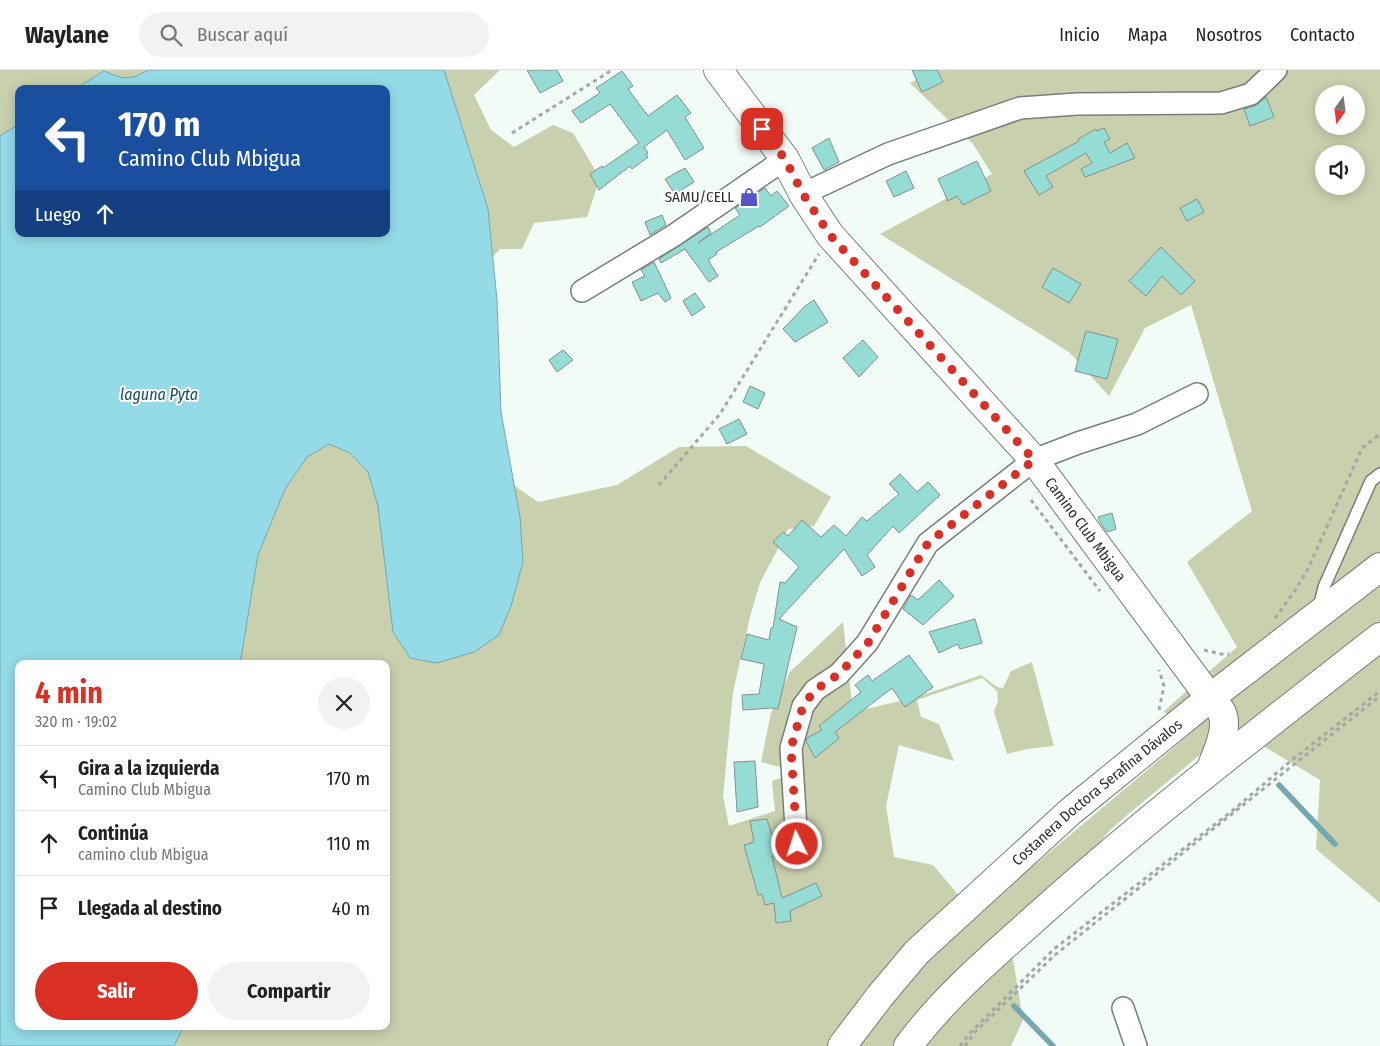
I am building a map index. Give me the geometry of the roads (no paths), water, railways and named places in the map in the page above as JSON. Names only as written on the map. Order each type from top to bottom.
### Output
[{"type":"main road","points":[[718,70],[785,159],[803,194]]},
{"type":"main road","name":"Camino Club Mbigua","points":[[803,194],[830,235],[1034,460],[1222,714],[1224,726],[1220,746],[1210,770]]},
{"type":"main road","name":"Costanera Doctora Serafina Dávalos","points":[[842,1046],[917,952],[1071,811],[1210,698],[1380,567]]},
{"type":"main road","points":[[908,1046],[922,1026],[955,990],[1102,858],[1210,770],[1380,637]]},
{"type":"street","points":[[803,194],[888,154],[1020,108],[1077,104],[1221,103],[1251,94],[1276,70]]},
{"type":"street","points":[[582,291],[673,236],[785,159]]},
{"type":"street","points":[[797,844],[791,748],[803,706],[815,690],[839,674],[868,643],[928,543],[1034,460],[1078,443],[1137,424],[1197,394]]},
{"type":"street","points":[[1123,1008],[1136,1046]]},
{"type":"lane","points":[[1318,615],[1324,587],[1371,481],[1380,474]]},
{"type":"water","name":"laguna Pyta","points":[[148,70],[444,70],[488,209],[497,300],[501,412],[520,517],[523,562],[511,606],[499,635],[474,652],[437,663],[410,658],[393,632],[378,506],[368,472],[350,453],[329,444],[307,457],[285,489],[258,555],[241,660],[15,660],[15,1030],[182,1030],[174,1046],[0,1046],[0,136],[15,127],[15,237],[390,237],[390,85],[81,85],[104,71],[126,78],[136,76]]},
{"type":"waterway","points":[[1279,785],[1335,844]]},
{"type":"waterway","points":[[1014,1006],[1053,1046]]},
{"type":"place","name":"SAMU/CELL","points":[[749,197]]}]
